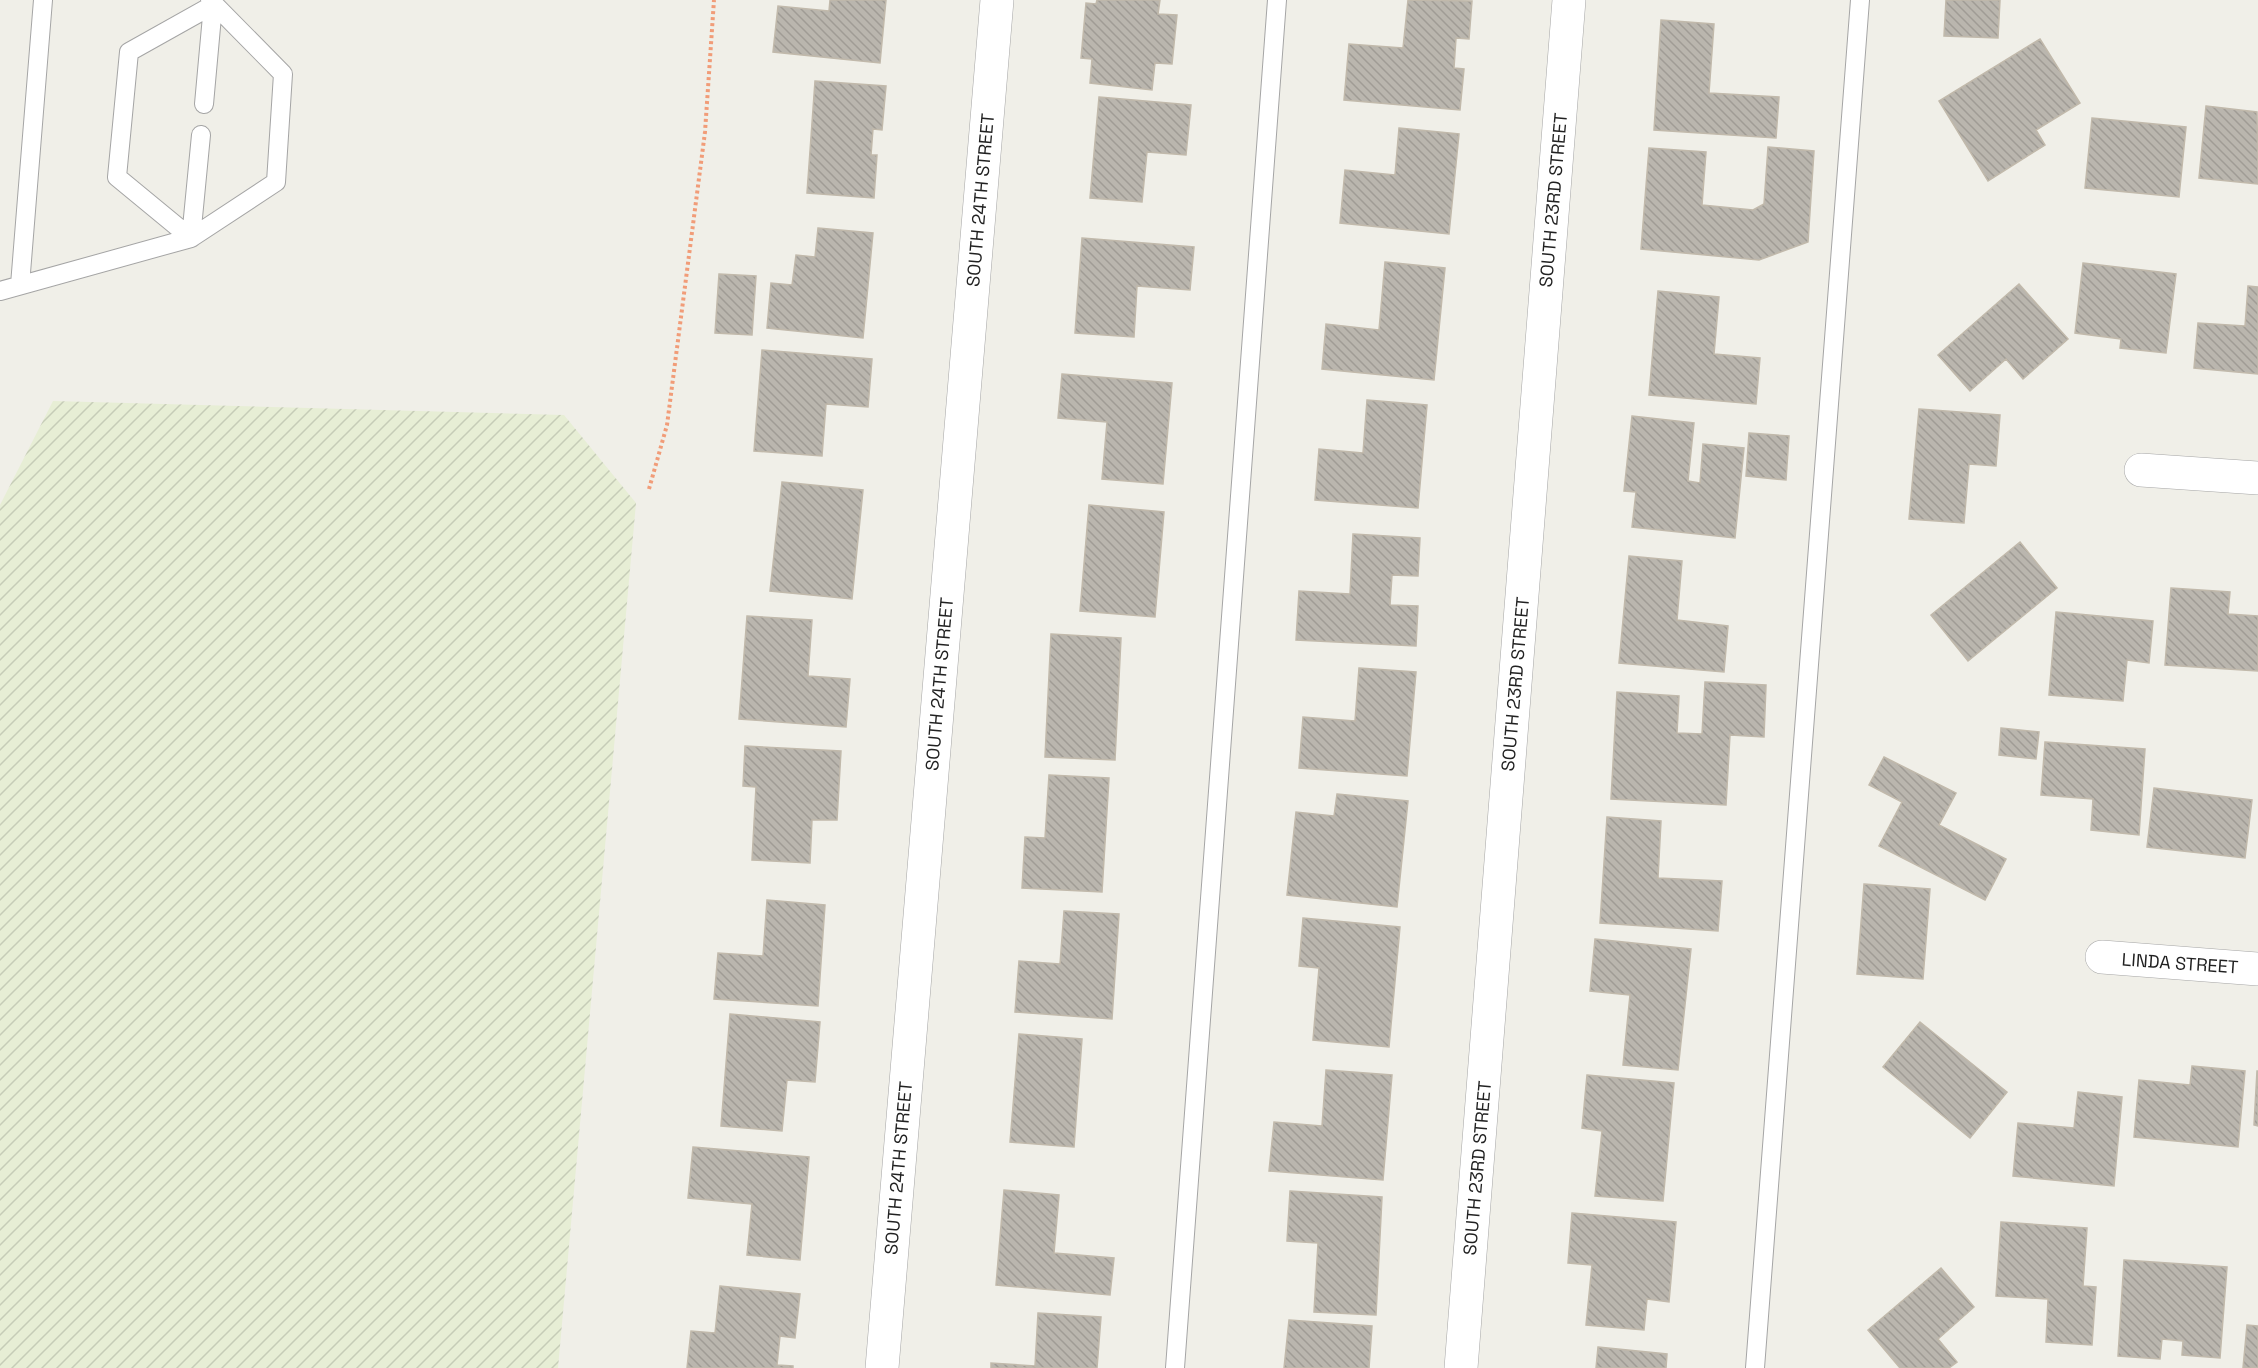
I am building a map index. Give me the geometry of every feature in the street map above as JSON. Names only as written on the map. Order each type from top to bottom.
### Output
[{"type":"street","name":"SOUTH 24TH STREET","points":[[882,1368],[997,0]]},
{"type":"street","name":"SOUTH 23RD STREET","points":[[1461,1368],[1569,0]]},
{"type":"street","points":[[2141,470],[2258,478]]},
{"type":"street","name":"LINDA STREET","points":[[2102,957],[2258,969]]},
{"type":"lane","points":[[20,285],[43,0]]},
{"type":"lane","points":[[1175,1368],[1277,0]]},
{"type":"lane","points":[[1755,1368],[1860,0]]},
{"type":"lane","points":[[191,238],[117,177],[129,52],[211,2]]},
{"type":"lane","points":[[0,291],[191,238],[276,182],[283,74],[211,2]]},
{"type":"lane","points":[[204,104],[211,2]]},
{"type":"lane","points":[[191,238],[201,135]]},
{"type":"path","points":[[649,489],[667,425],[705,132],[714,0]]},
{"type":"green space","points":[[53,401],[564,415],[636,503],[558,1368],[0,1368],[0,505]]},
{"type":"building","points":[[830,0],[886,0],[880,63],[773,52],[778,6],[829,11]]},
{"type":"building","points":[[1097,0],[1160,0],[1158,14],[1177,15],[1172,64],[1155,63],[1152,90],[1090,83],[1092,59],[1081,58],[1086,3],[1096,4]]},
{"type":"building","points":[[1408,0],[1472,1],[1469,39],[1456,38],[1454,68],[1464,69],[1460,110],[1344,100],[1349,44],[1403,48]]},
{"type":"building","points":[[1946,0],[2000,0],[1998,38],[1944,36]]},
{"type":"building","points":[[1661,20],[1714,24],[1709,93],[1779,97],[1776,138],[1654,130]]},
{"type":"building","points":[[2040,39],[2080,103],[2036,130],[2045,145],[1988,181],[1939,101]]},
{"type":"building","points":[[815,81],[886,86],[882,130],[873,129],[871,155],[877,155],[874,198],[807,193]]},
{"type":"building","points":[[1099,97],[1191,105],[1186,155],[1147,152],[1142,202],[1090,198]]},
{"type":"building","points":[[2206,106],[2257,112],[2258,184],[2199,178]]},
{"type":"building","points":[[2092,118],[2186,127],[2179,197],[2085,188]]},
{"type":"building","points":[[1399,128],[1459,134],[1449,234],[1340,223],[1345,170],[1395,175]]},
{"type":"building","points":[[1768,147],[1814,151],[1808,242],[1759,260],[1641,249],[1649,148],[1706,152],[1702,205],[1753,210],[1764,204]]},
{"type":"building","points":[[818,228],[873,233],[863,338],[767,328],[771,283],[792,285],[796,255],[815,257]]},
{"type":"building","points":[[1082,238],[1194,247],[1190,290],[1137,286],[1134,337],[1075,333]]},
{"type":"building","points":[[1385,262],[1445,268],[1434,380],[1322,369],[1326,324],[1379,330]]},
{"type":"building","points":[[2083,263],[2176,274],[2166,353],[2120,348],[2121,339],[2075,333]]},
{"type":"building","points":[[719,274],[756,276],[752,335],[715,333]]},
{"type":"building","points":[[2019,284],[2068,339],[2023,379],[2006,359],[1970,391],[1938,355]]},
{"type":"building","points":[[2248,286],[2258,287],[2258,374],[2194,368],[2198,323],[2245,326]]},
{"type":"building","points":[[1658,291],[1719,297],[1714,354],[1760,358],[1756,404],[1649,395]]},
{"type":"building","points":[[762,350],[872,359],[868,407],[826,404],[822,456],[754,451]]},
{"type":"building","points":[[1062,374],[1172,383],[1163,484],[1102,479],[1107,422],[1058,418]]},
{"type":"building","points":[[1367,400],[1427,405],[1418,508],[1315,500],[1319,449],[1363,453]]},
{"type":"building","points":[[1919,409],[2000,415],[1996,466],[1969,464],[1964,523],[1909,519]]},
{"type":"building","points":[[1632,416],[1694,423],[1688,481],[1700,483],[1703,444],[1744,448],[1735,538],[1632,527],[1636,492],[1624,491]]},
{"type":"building","points":[[1749,433],[1789,436],[1786,480],[1746,476]]},
{"type":"building","points":[[782,482],[863,490],[852,599],[770,591]]},
{"type":"building","points":[[1089,505],[1164,512],[1155,617],[1080,611]]},
{"type":"building","points":[[1353,534],[1420,538],[1418,576],[1392,575],[1390,605],[1418,606],[1416,646],[1296,640],[1299,591],[1350,594]]},
{"type":"building","points":[[2020,542],[2057,588],[1968,661],[1931,615]]},
{"type":"building","points":[[1629,556],[1682,561],[1677,620],[1728,626],[1724,672],[1619,663]]},
{"type":"building","points":[[2171,588],[2230,592],[2228,614],[2258,616],[2258,671],[2165,665]]},
{"type":"building","points":[[2056,612],[2153,621],[2149,663],[2127,660],[2123,701],[2049,695]]},
{"type":"building","points":[[747,616],[812,620],[808,676],[850,679],[846,727],[739,719]]},
{"type":"building","points":[[1051,634],[1121,638],[1115,760],[1045,757]]},
{"type":"building","points":[[1359,668],[1416,672],[1407,776],[1299,768],[1303,717],[1355,721]]},
{"type":"building","points":[[1705,682],[1766,685],[1764,737],[1730,735],[1726,805],[1611,799],[1617,692],[1679,696],[1677,733],[1702,734]]},
{"type":"building","points":[[2001,728],[2039,732],[2036,759],[1999,755]]},
{"type":"building","points":[[2045,742],[2145,749],[2139,835],[2091,830],[2093,799],[2041,795]]},
{"type":"building","points":[[745,746],[841,751],[837,820],[812,820],[810,863],[752,860],[756,787],[743,786]]},
{"type":"building","points":[[1884,757],[1956,793],[1939,825],[2006,859],[1985,900],[1879,846],[1902,802],[1869,785]]},
{"type":"building","points":[[1049,775],[1109,778],[1102,892],[1022,888],[1025,837],[1045,838]]},
{"type":"building","points":[[2154,788],[2252,800],[2245,858],[2147,847]]},
{"type":"building","points":[[1337,794],[1408,801],[1397,907],[1287,895],[1296,812],[1334,816]]},
{"type":"building","points":[[1607,817],[1661,821],[1658,878],[1722,881],[1718,931],[1600,923]]},
{"type":"building","points":[[1864,884],[1930,889],[1923,979],[1857,974]]},
{"type":"building","points":[[767,900],[825,905],[818,1006],[714,999],[718,953],[763,956]]},
{"type":"building","points":[[1064,911],[1119,914],[1112,1019],[1015,1012],[1019,961],[1060,964]]},
{"type":"building","points":[[1303,918],[1400,927],[1389,1047],[1313,1040],[1319,968],[1299,966]]},
{"type":"building","points":[[1595,939],[1691,949],[1678,1070],[1623,1065],[1630,995],[1590,991]]},
{"type":"building","points":[[730,1014],[820,1022],[815,1082],[787,1080],[782,1131],[721,1126]]},
{"type":"building","points":[[1920,1022],[2007,1092],[1970,1138],[1883,1067]]},
{"type":"building","points":[[1019,1034],[1082,1039],[1074,1147],[1010,1142]]},
{"type":"building","points":[[2192,1066],[2245,1071],[2238,1147],[2134,1137],[2139,1080],[2190,1085]]},
{"type":"building","points":[[1326,1070],[1392,1075],[1383,1180],[1269,1171],[1274,1122],[1322,1126]]},
{"type":"building","points":[[2258,1071],[2258,1126],[2254,1125]]},
{"type":"building","points":[[1587,1075],[1674,1083],[1663,1201],[1595,1196],[1602,1131],[1582,1128]]},
{"type":"building","points":[[2078,1092],[2122,1097],[2114,1186],[2013,1176],[2018,1123],[2074,1128]]},
{"type":"building","points":[[693,1147],[809,1157],[800,1260],[747,1255],[752,1204],[688,1198]]},
{"type":"building","points":[[1004,1190],[1059,1195],[1054,1253],[1114,1258],[1110,1295],[996,1285]]},
{"type":"building","points":[[1290,1191],[1382,1197],[1376,1315],[1314,1312],[1318,1243],[1287,1241]]},
{"type":"building","points":[[1572,1213],[1676,1222],[1669,1302],[1647,1299],[1644,1330],[1586,1325],[1592,1265],[1568,1263]]},
{"type":"building","points":[[2001,1222],[2087,1228],[2083,1286],[2096,1287],[2092,1345],[2046,1342],[2048,1299],[1996,1296]]},
{"type":"building","points":[[2124,1260],[2227,1267],[2220,1358],[2182,1355],[2183,1341],[2162,1339],[2160,1359],[2118,1356]]},
{"type":"building","points":[[1941,1268],[1974,1307],[1938,1339],[1957,1362],[1949,1368],[1900,1368],[1868,1330]]},
{"type":"building","points":[[720,1286],[800,1294],[795,1338],[780,1336],[777,1365],[793,1366],[793,1368],[687,1368],[691,1331],[715,1333]]},
{"type":"building","points":[[1038,1313],[1101,1317],[1097,1368],[991,1368],[991,1363],[1035,1366]]},
{"type":"building","points":[[1289,1320],[1372,1326],[1369,1368],[1284,1368]]},
{"type":"building","points":[[2247,1325],[2258,1326],[2258,1368],[2243,1368]]},
{"type":"building","points":[[1598,1347],[1667,1354],[1666,1368],[1596,1368]]}]
